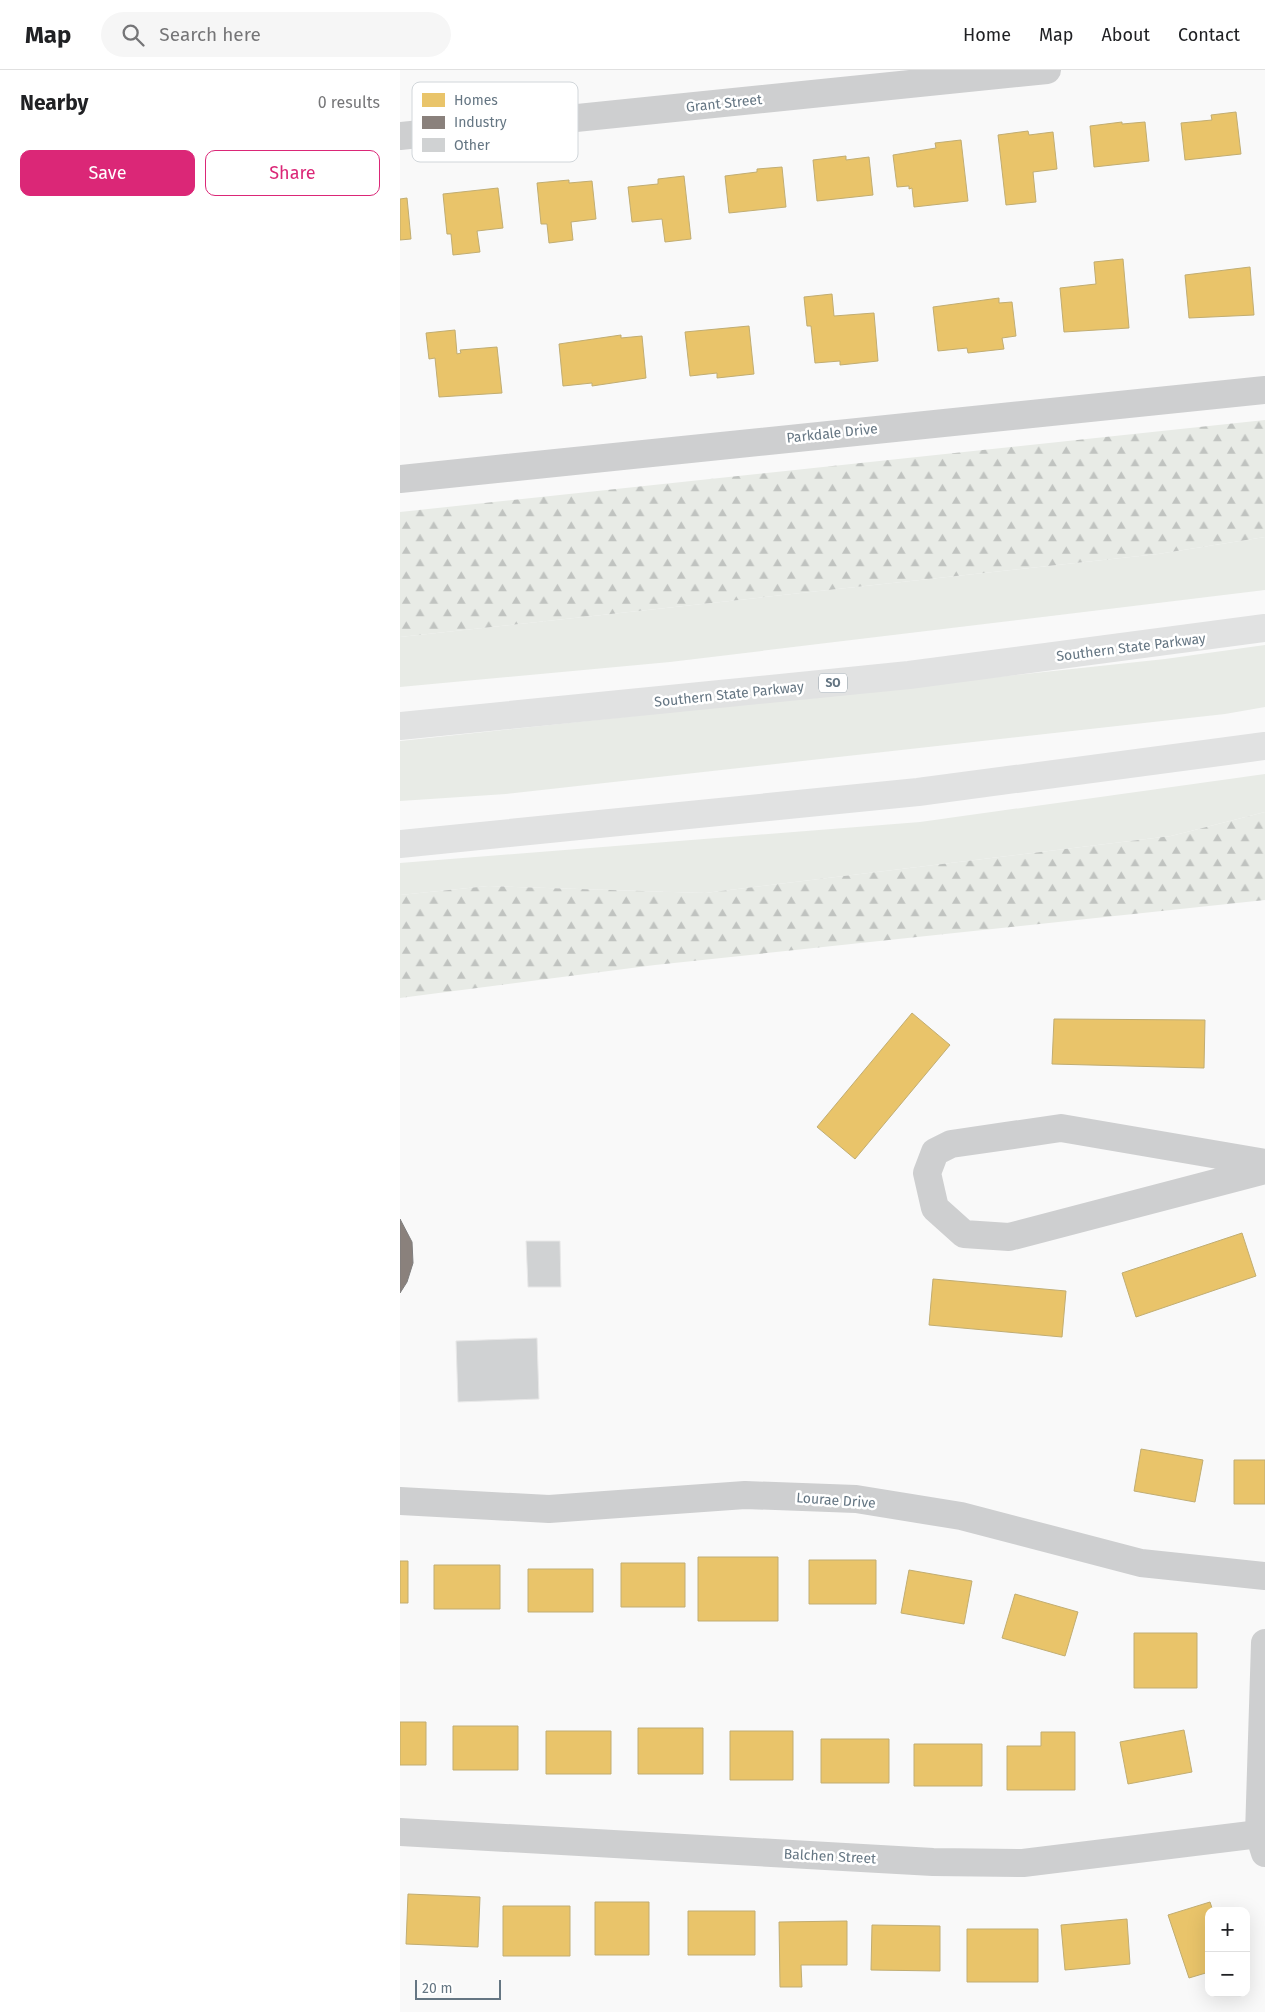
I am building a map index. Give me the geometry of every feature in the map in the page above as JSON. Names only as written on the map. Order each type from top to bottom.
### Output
[{"type":"highway","name":"Southern State Parkway","points":[[400,726],[908,675],[1265,628]]},
{"type":"highway","points":[[400,844],[918,792],[1265,746]]},
{"type":"street","name":"Grant Street","points":[[578,118],[1047,70]]},
{"type":"street","name":"Parkdale Drive","points":[[400,479],[1265,390]]},
{"type":"street","points":[[1265,1163],[1061,1128],[951,1144],[934,1152],[927,1173],[935,1208],[964,1234],[1009,1237],[1265,1170]]},
{"type":"street","name":"Lourae Drive","points":[[400,1501],[549,1509],[745,1495],[856,1499],[961,1516],[1141,1563],[1265,1576]]},
{"type":"street","points":[[1262,1844],[1265,1642]]},
{"type":"street","name":"Balchen Street","points":[[400,1832],[933,1862],[1022,1862],[1262,1844]]},
{"type":"green space","points":[[1265,420],[1265,537],[1158,554],[400,637],[400,512]]},
{"type":"green space","points":[[1265,537],[1265,590],[670,662],[400,687],[400,637],[1158,554]]},
{"type":"green space","points":[[1265,645],[1265,707],[1225,714],[506,794],[400,801],[400,741],[1165,659]]},
{"type":"green space","points":[[1265,774],[1265,812],[1171,836],[705,893],[488,886],[400,895],[400,863],[920,822]]},
{"type":"green space","points":[[1265,812],[1265,900],[655,965],[400,998],[400,895],[488,886],[705,893],[1171,836]]},
{"type":"building: Homes","points":[[1236,112],[1241,154],[1185,160],[1181,123],[1212,120],[1211,115]]},
{"type":"building: Homes","points":[[1122,122],[1122,124],[1145,122],[1149,161],[1094,167],[1090,126]]},
{"type":"building: Homes","points":[[1028,131],[1029,135],[1053,132],[1057,169],[1033,172],[1036,202],[1006,205],[998,135]]},
{"type":"building: Homes","points":[[961,140],[968,201],[914,207],[912,188],[909,189],[909,186],[897,187],[893,155],[936,148],[935,143]]},
{"type":"building: Homes","points":[[846,156],[846,160],[869,157],[873,195],[817,201],[813,160]]},
{"type":"building: Homes","points":[[782,167],[786,207],[729,213],[725,176],[757,172],[757,169]]},
{"type":"building: Homes","points":[[684,176],[691,239],[665,242],[662,219],[632,222],[628,187],[658,184],[658,179]]},
{"type":"building: Homes","points":[[569,180],[569,183],[592,181],[596,219],[571,222],[573,240],[549,243],[547,224],[541,224],[537,183]]},
{"type":"building: Homes","points":[[498,188],[503,228],[477,231],[480,252],[453,255],[451,234],[447,234],[443,194]]},
{"type":"building: Homes","points":[[407,198],[411,239],[400,240],[400,199]]},
{"type":"building: Homes","points":[[1123,259],[1129,328],[1064,332],[1060,288],[1096,284],[1094,262]]},
{"type":"building: Homes","points":[[1250,267],[1254,315],[1189,318],[1185,275]]},
{"type":"building: Homes","points":[[832,294],[834,316],[874,313],[878,361],[840,365],[840,361],[815,363],[811,326],[807,326],[804,297]]},
{"type":"building: Homes","points":[[999,298],[999,303],[1012,302],[1016,336],[1002,338],[1004,349],[968,353],[967,348],[938,351],[933,307]]},
{"type":"building: Homes","points":[[749,326],[754,374],[717,378],[717,373],[690,376],[685,332]]},
{"type":"building: Homes","points":[[455,330],[457,354],[461,353],[460,350],[497,347],[502,393],[439,397],[435,358],[429,359],[426,333]]},
{"type":"building: Homes","points":[[621,335],[621,338],[642,336],[646,378],[592,386],[592,383],[563,386],[559,344]]},
{"type":"building: Homes","points":[[912,1013],[950,1045],[855,1159],[817,1127]]},
{"type":"building: Homes","points":[[1054,1019],[1205,1020],[1204,1068],[1052,1064]]},
{"type":"building: Homes","points":[[1242,1233],[1256,1276],[1136,1317],[1122,1273]]},
{"type":"building: Homes","points":[[933,1279],[1066,1291],[1062,1337],[929,1325]]},
{"type":"building: Homes","points":[[1141,1449],[1203,1460],[1195,1502],[1134,1491]]},
{"type":"building: Homes","points":[[1234,1460],[1265,1460],[1265,1504],[1234,1504]]},
{"type":"building: Homes","points":[[698,1557],[778,1557],[778,1621],[698,1621]]},
{"type":"building: Homes","points":[[809,1560],[876,1560],[876,1604],[809,1604]]},
{"type":"building: Homes","points":[[400,1561],[408,1561],[408,1603],[400,1603]]},
{"type":"building: Homes","points":[[621,1563],[685,1563],[685,1607],[621,1607]]},
{"type":"building: Homes","points":[[434,1565],[500,1565],[500,1609],[434,1609]]},
{"type":"building: Homes","points":[[528,1569],[593,1569],[593,1612],[528,1612]]},
{"type":"building: Homes","points":[[909,1570],[972,1581],[964,1624],[901,1613]]},
{"type":"building: Homes","points":[[1015,1594],[1078,1612],[1065,1656],[1002,1638]]},
{"type":"building: Homes","points":[[1134,1633],[1197,1633],[1197,1688],[1134,1688]]},
{"type":"building: Homes","points":[[400,1722],[426,1722],[426,1765],[400,1765]]},
{"type":"building: Homes","points":[[453,1726],[518,1726],[518,1770],[453,1770]]},
{"type":"building: Homes","points":[[638,1728],[703,1728],[703,1774],[638,1774]]},
{"type":"building: Homes","points":[[1184,1730],[1192,1772],[1128,1784],[1120,1742]]},
{"type":"building: Homes","points":[[546,1731],[611,1731],[611,1774],[546,1774]]},
{"type":"building: Homes","points":[[730,1731],[793,1731],[793,1780],[730,1780]]},
{"type":"building: Homes","points":[[1041,1732],[1075,1732],[1075,1790],[1007,1790],[1007,1746],[1041,1746]]},
{"type":"building: Homes","points":[[821,1739],[889,1739],[889,1783],[821,1783]]},
{"type":"building: Homes","points":[[914,1744],[982,1744],[982,1786],[914,1786]]},
{"type":"building: Homes","points":[[408,1894],[480,1897],[478,1947],[406,1944]]},
{"type":"building: Homes","points":[[595,1902],[649,1902],[649,1955],[595,1955]]},
{"type":"building: Homes","points":[[1210,1902],[1212,1907],[1205,1907],[1205,1973],[1189,1978],[1168,1915]]},
{"type":"building: Homes","points":[[503,1906],[570,1906],[570,1956],[503,1956]]},
{"type":"building: Homes","points":[[688,1911],[755,1911],[755,1955],[688,1955]]},
{"type":"building: Homes","points":[[1127,1919],[1130,1964],[1065,1970],[1061,1925]]},
{"type":"building: Homes","points":[[847,1921],[847,1965],[801,1965],[802,1987],[780,1987],[779,1922]]},
{"type":"building: Homes","points":[[872,1925],[940,1926],[940,1971],[871,1970]]},
{"type":"building: Homes","points":[[967,1929],[1038,1929],[1038,1982],[967,1982]]},
{"type":"building: Industry","points":[[400,1219],[412,1242],[413,1263],[407,1282],[400,1293]]},
{"type":"building: Other","points":[[526,1241],[560,1241],[561,1287],[528,1287]]},
{"type":"building: Other","points":[[537,1338],[539,1399],[458,1402],[456,1341]]}]
